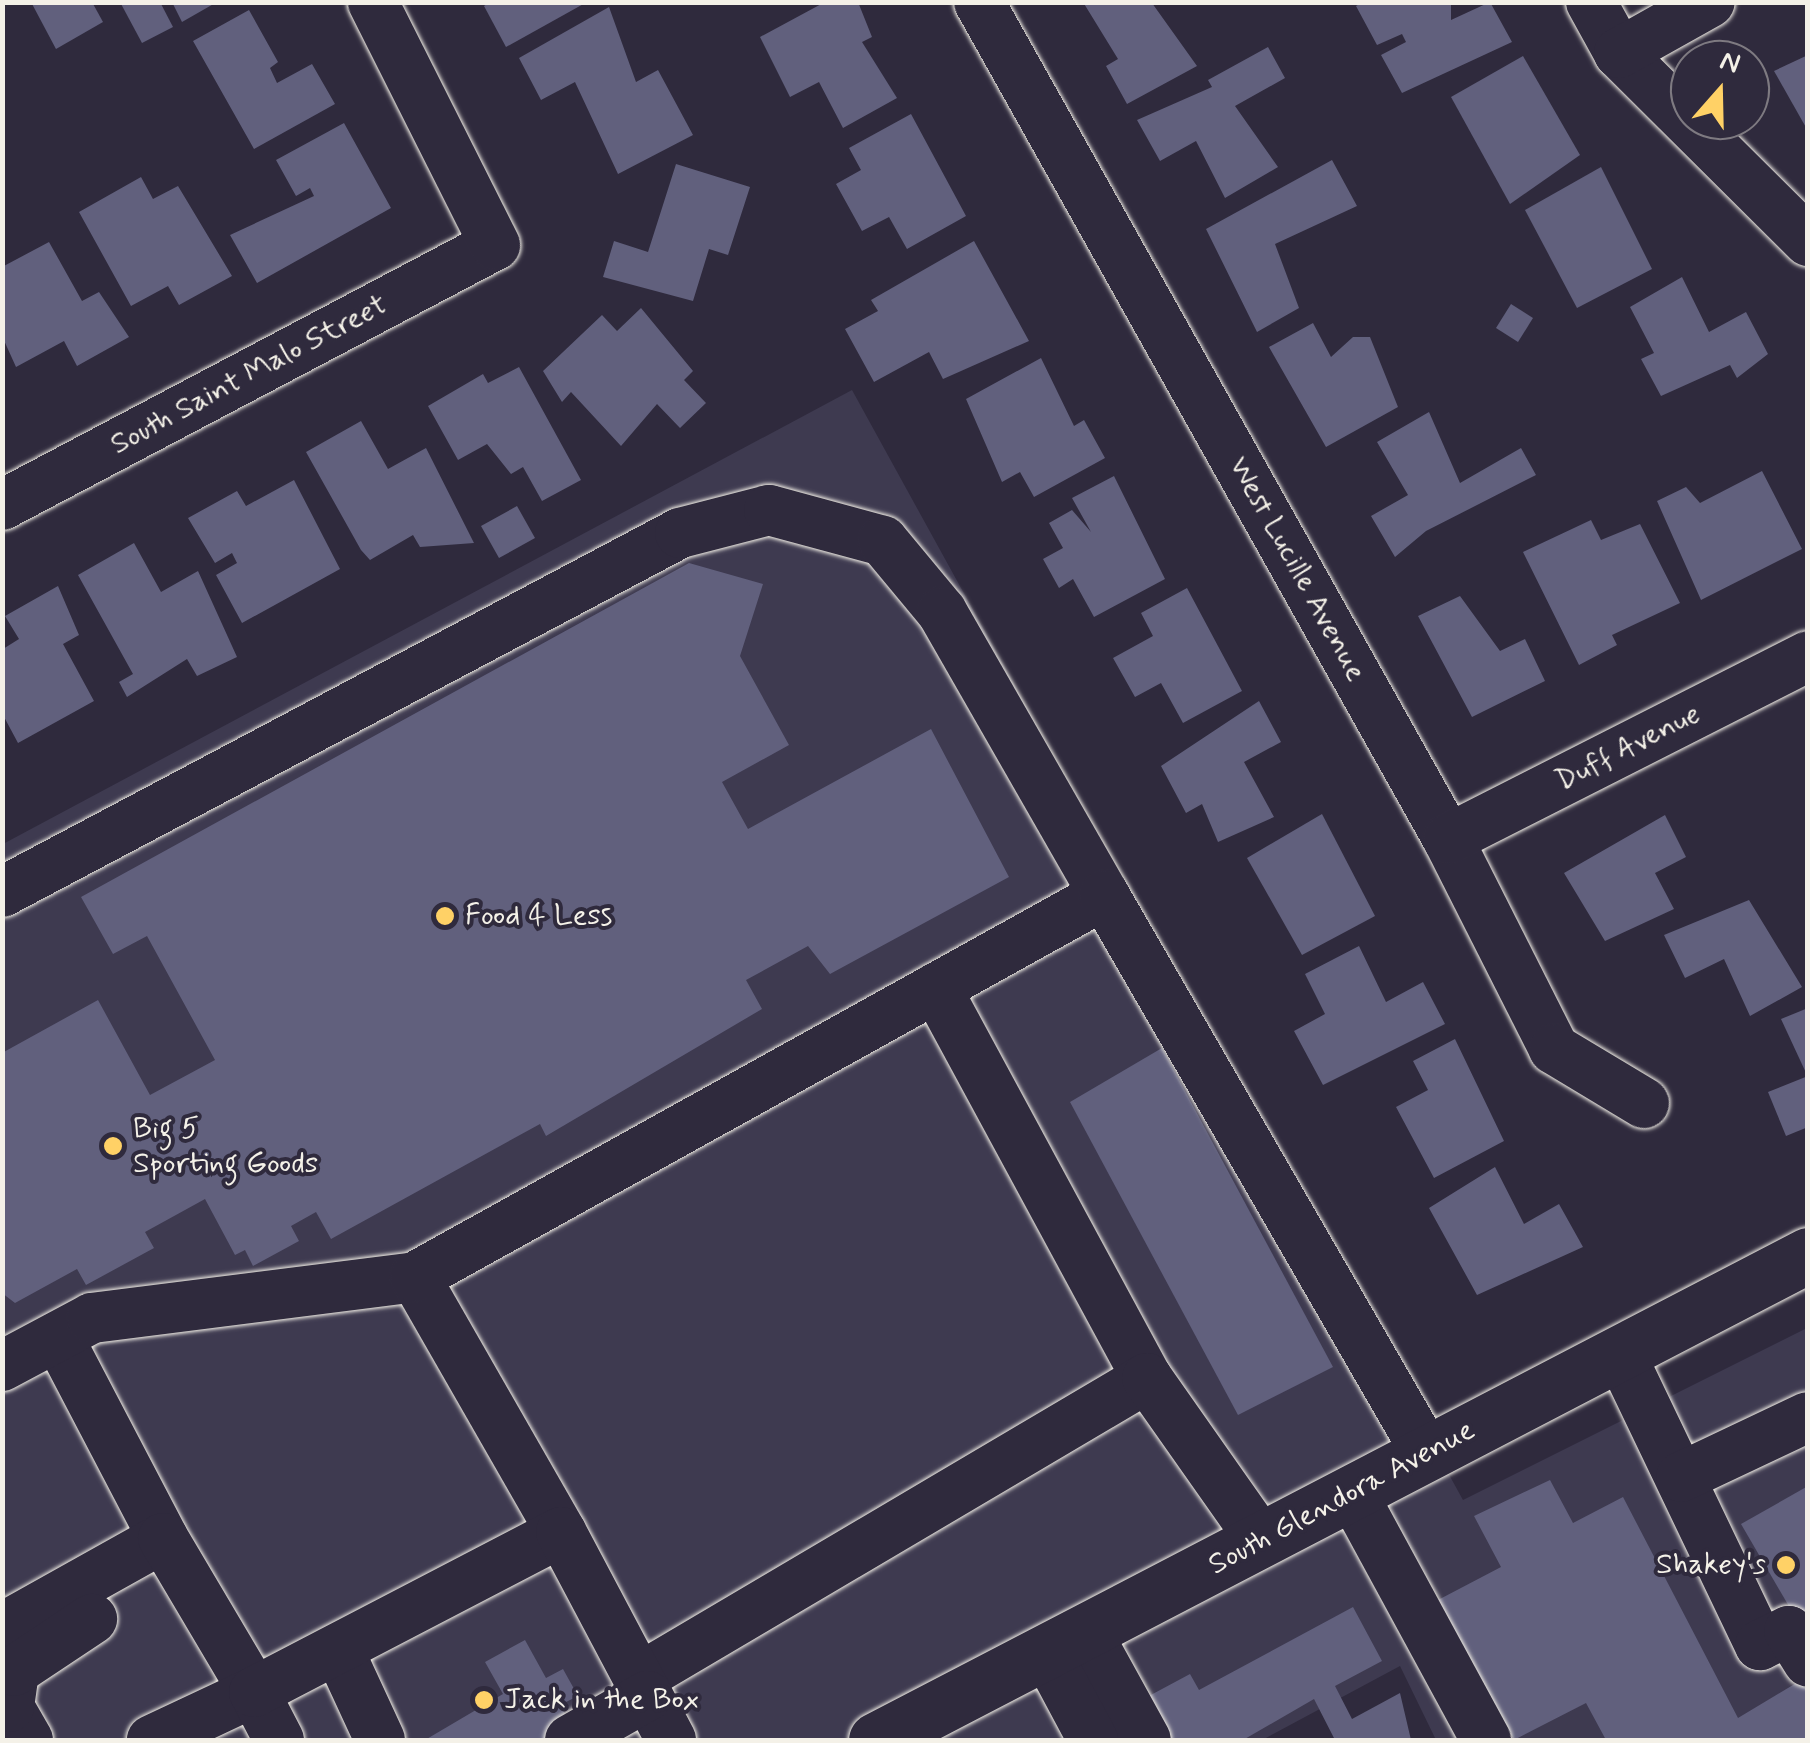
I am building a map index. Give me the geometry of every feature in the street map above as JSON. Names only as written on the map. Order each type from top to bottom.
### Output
[{"type":"main road","name":"South Glendora Avenue","points":[[910,1733],[1066,1641],[1805,1260]]},
{"type":"street","name":"South Saint Malo Street","points":[[2,505],[495,245],[373,2]]},
{"type":"street","name":"West Lucille Avenue","points":[[980,2],[1448,839],[1554,1049],[1644,1103]]},
{"type":"street","points":[[1591,2],[1619,53],[1808,241]]},
{"type":"street","points":[[1619,53],[1710,2]]},
{"type":"street","points":[[2,892],[680,532],[769,510],[883,541],[942,612],[1427,1454]]},
{"type":"street","name":"Duff Avenue","points":[[1448,839],[1808,656]]},
{"type":"street","points":[[2,1366],[92,1318],[415,1277],[1104,895]]},
{"type":"street","points":[[936,988],[1147,1378],[1262,1540]]},
{"type":"street","points":[[415,1277],[562,1532],[671,1740]]},
{"type":"street","points":[[58,1336],[164,1538],[278,1740]]},
{"type":"street","points":[[1620,1353],[1760,1645],[1789,1631],[1808,1662]]},
{"type":"street","points":[[570,1740],[643,1687],[1147,1378]]},
{"type":"street","points":[[1681,1477],[1808,1417]]},
{"type":"street","points":[[1352,1493],[1486,1740]]},
{"type":"street","points":[[152,1740],[254,1692],[562,1532]]},
{"type":"street","points":[[2,1628],[164,1538]]},
{"type":"street","points":[[28,1740],[9,1706],[14,1671],[92,1619]]},
{"type":"street","points":[[1066,1641],[1093,1740]]},
{"type":"street","points":[[1066,1641],[1146,1740]]},
{"type":"street","points":[[338,1649],[380,1740]]},
{"type":"shaded area","points":[[852,390],[1463,1500],[1807,1328],[1807,1740],[1436,1740],[1400,1666],[1262,1740],[3,1740],[3,844]]},
{"type":"building","points":[[31,2],[92,2],[103,22],[56,49]]},
{"type":"building","points":[[120,2],[160,2],[173,27],[142,43]]},
{"type":"building","points":[[172,2],[217,2],[182,22]]},
{"type":"building","points":[[490,2],[587,2],[506,47],[484,6]]},
{"type":"building","points":[[825,2],[858,2],[872,37],[862,42],[897,98],[843,128],[819,82],[790,97],[760,37]]},
{"type":"building","points":[[1083,2],[1152,3],[1197,66],[1127,104],[1106,66],[1118,59]]},
{"type":"building","points":[[1363,2],[1451,2],[1451,20],[1490,2],[1512,42],[1402,93],[1381,55],[1406,42],[1402,34],[1377,45],[1356,6]]},
{"type":"building","points":[[609,7],[636,82],[658,70],[693,135],[618,174],[575,82],[541,100],[519,58]]},
{"type":"building","points":[[249,10],[278,62],[270,68],[277,83],[312,64],[335,104],[254,149],[193,41]]},
{"type":"building","points":[[1268,47],[1285,78],[1235,106],[1278,167],[1225,198],[1196,141],[1160,161],[1137,120],[1212,87],[1208,80]]},
{"type":"building","points":[[1808,55],[1808,131],[1774,71]]},
{"type":"building","points":[[1523,56],[1580,155],[1510,204],[1451,97]]},
{"type":"building","points":[[911,114],[966,216],[907,249],[889,217],[862,231],[836,184],[861,170],[849,148]]},
{"type":"building","points":[[344,123],[391,208],[257,283],[230,235],[314,196],[310,188],[296,196],[276,160]]},
{"type":"building","points":[[1332,160],[1357,206],[1275,244],[1299,308],[1257,332],[1206,229]]},
{"type":"building","points":[[676,164],[750,187],[728,255],[709,249],[693,301],[603,277],[614,241],[648,252]]},
{"type":"building","points":[[1601,167],[1652,269],[1577,308],[1525,210]]},
{"type":"building","points":[[141,177],[153,199],[178,186],[232,276],[179,305],[168,286],[131,306],[79,212]]},
{"type":"building","points":[[974,241],[1029,341],[943,379],[929,352],[874,382],[845,329],[878,311],[871,300]]},
{"type":"building","points":[[49,242],[82,301],[99,292],[129,337],[77,366],[64,341],[16,367],[2,336],[2,267]]},
{"type":"building","points":[[1682,277],[1709,332],[1746,312],[1768,354],[1737,378],[1730,365],[1661,396],[1641,359],[1654,353],[1630,307]]},
{"type":"building","points":[[1511,304],[1533,318],[1518,342],[1496,328]]},
{"type":"building","points":[[641,308],[693,371],[684,380],[706,403],[680,428],[657,404],[621,446],[571,392],[562,402],[543,371],[602,315],[617,331]]},
{"type":"building","points":[[1313,323],[1331,357],[1353,337],[1370,337],[1398,407],[1326,447],[1269,347]]},
{"type":"building","points":[[1041,358],[1074,426],[1084,420],[1105,458],[1034,497],[1020,472],[1002,482],[966,399]]},
{"type":"building","points":[[519,367],[581,480],[542,501],[523,467],[511,474],[487,444],[458,460],[428,406],[483,374],[488,383]]},
{"type":"building","points":[[1429,412],[1460,483],[1521,448],[1536,475],[1426,531],[1395,557],[1371,516],[1408,495],[1377,442]]},
{"type":"building","points":[[361,421],[388,469],[426,448],[474,543],[420,547],[413,535],[370,560],[306,452]]},
{"type":"building","points":[[1762,471],[1802,549],[1701,600],[1657,501],[1686,487],[1700,503]]},
{"type":"building","points":[[1114,476],[1165,579],[1094,617],[1073,579],[1059,588],[1043,559],[1063,548],[1049,523],[1072,510],[1091,532],[1072,498]]},
{"type":"building","points":[[294,480],[340,569],[242,623],[216,575],[237,563],[232,553],[215,563],[188,518],[237,491],[246,506]]},
{"type":"building","points":[[517,506],[535,538],[499,558],[481,526]]},
{"type":"building","points":[[1591,520],[1601,540],[1640,524],[1680,603],[1612,635],[1617,645],[1579,665],[1523,552]]},
{"type":"building","points":[[134,543],[161,592],[198,571],[237,657],[197,676],[187,659],[127,697],[119,682],[133,674],[78,575]]},
{"type":"building","name":"Food 4 Less","points":[[689,563],[763,584],[740,656],[789,745],[722,782],[748,829],[931,729],[1009,877],[830,974],[808,946],[746,980],[762,1009],[546,1136],[540,1124],[331,1239],[316,1212],[291,1226],[299,1241],[253,1266],[245,1250],[235,1255],[205,1199],[145,1232],[154,1248],[86,1285],[77,1269],[15,1303],[2,1293],[2,1053],[98,1000],[150,1095],[215,1060],[147,936],[113,954],[81,897]]},
{"type":"building","points":[[58,586],[79,635],[63,644],[94,701],[18,743],[3,715],[3,649],[19,639],[5,616]]},
{"type":"building","points":[[1187,588],[1242,691],[1183,723],[1161,683],[1135,697],[1113,658],[1153,636],[1141,613]]},
{"type":"building","points":[[1460,596],[1500,651],[1525,639],[1545,681],[1472,717],[1418,616]]},
{"type":"building","points":[[1259,701],[1281,742],[1244,762],[1274,817],[1218,842],[1202,804],[1186,813],[1161,766]]},
{"type":"building","points":[[1322,814],[1375,916],[1302,955],[1247,858]]},
{"type":"building","points":[[1665,815],[1686,857],[1655,873],[1674,909],[1605,941],[1564,873]]},
{"type":"building","points":[[1749,900],[1802,987],[1750,1016],[1724,959],[1685,978],[1664,935]]},
{"type":"building","points":[[1359,946],[1386,1002],[1423,982],[1445,1024],[1323,1085],[1294,1031],[1325,1014],[1305,974]]},
{"type":"building","points":[[1808,1008],[1808,1075],[1807,1075],[1781,1019]]},
{"type":"building","points":[[1455,1039],[1504,1141],[1434,1178],[1396,1107],[1428,1090],[1413,1061]]},
{"type":"building","points":[[1162,1048],[1333,1367],[1238,1415],[1070,1102]]},
{"type":"building","points":[[1808,1076],[1808,1127],[1786,1136],[1768,1092]]},
{"type":"building","points":[[1495,1167],[1524,1224],[1559,1204],[1583,1247],[1477,1295],[1429,1208]]},
{"type":"building","points":[[1550,1480],[1573,1523],[1623,1497],[1738,1718],[1798,1682],[1808,1691],[1808,1740],[1606,1740],[1586,1703],[1514,1740],[1438,1600],[1501,1567],[1474,1516]]},
{"type":"building","name":"Shakey's","points":[[1808,1486],[1808,1639],[1741,1524]]},
{"type":"building","points":[[1353,1607],[1382,1661],[1335,1686],[1352,1719],[1400,1693],[1411,1740],[1335,1740],[1314,1699],[1243,1740],[1154,1740],[1134,1704],[1190,1674],[1199,1690]]},
{"type":"building","points":[[525,1640],[546,1678],[563,1669],[578,1696],[560,1705],[572,1726],[546,1740],[425,1740],[503,1694],[485,1662]]},
{"type":"place","name":"Food 4 Less","points":[[445,916]]},
{"type":"place","name":"Big 5 Sporting Goods","points":[[113,1146]]},
{"type":"place","name":"Shakey's","points":[[1786,1565]]},
{"type":"place","name":"Jack in the Box","points":[[484,1700]]}]
